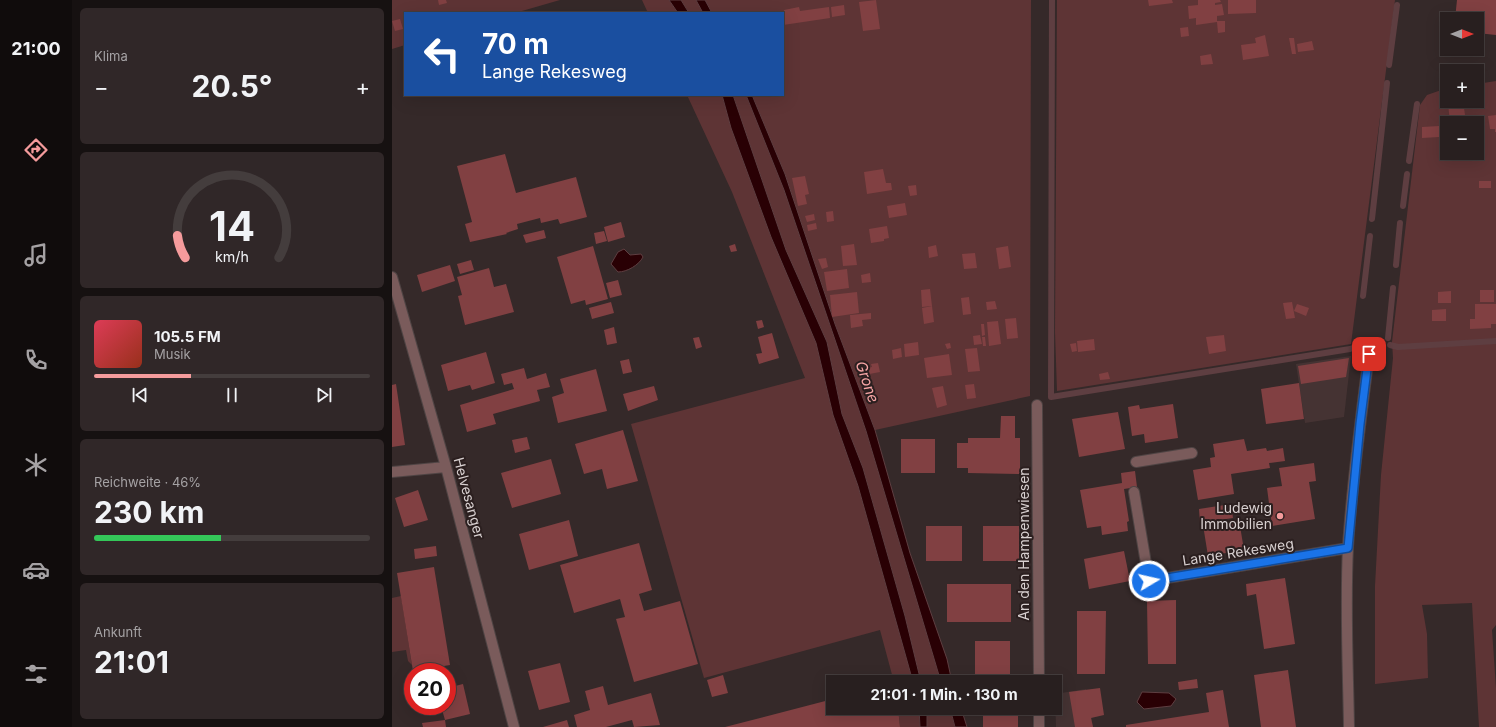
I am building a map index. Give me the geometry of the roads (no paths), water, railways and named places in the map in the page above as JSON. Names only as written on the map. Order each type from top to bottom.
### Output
[{"type":"street","name":"Helvesanger","points":[[392,277],[446,467],[514,727]]},
{"type":"street","points":[[1349,727],[1347,653],[1348,548],[1360,424],[1369,354]]},
{"type":"street","name":"An den Hampenwiesen","points":[[1037,405],[1039,675]]},
{"type":"street","points":[[1136,462],[1192,453]]},
{"type":"street","points":[[392,472],[446,467]]},
{"type":"street","name":"Lange Rekesweg","points":[[1134,492],[1149,581],[1348,548]]},
{"type":"street","points":[[1039,715],[1039,727]]},
{"type":"waterway","points":[[1052,0],[1051,397],[1350,349],[1356,347],[1356,343]]},
{"type":"waterway","points":[[1389,65],[1397,5]]},
{"type":"waterway","points":[[1372,219],[1387,83]]},
{"type":"waterway","points":[[1409,161],[1417,104]]},
{"type":"waterway","points":[[1403,206],[1407,174]]},
{"type":"waterway","points":[[1396,265],[1400,223]]},
{"type":"waterway","points":[[1363,296],[1370,236]]},
{"type":"waterway","points":[[1388,338],[1393,288]]},
{"type":"waterway","points":[[1390,345],[1398,347],[1496,341]]},
{"type":"place","name":"Ludewig Immobilien","points":[[1280,516]]},
{"type":"water label","name":"Grone","points":[[867,382]]}]
